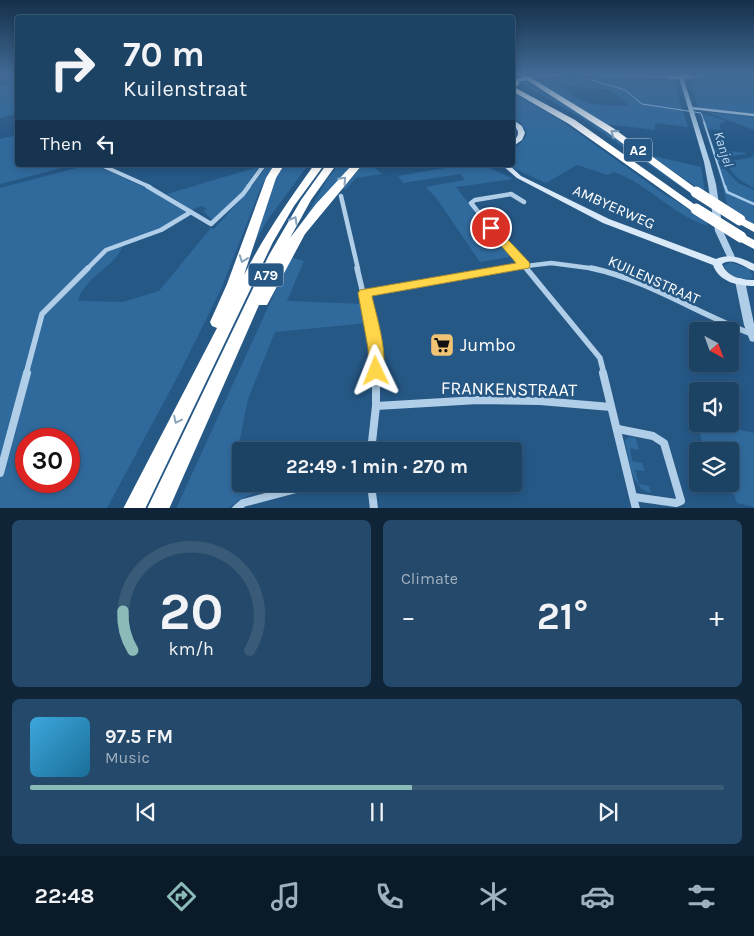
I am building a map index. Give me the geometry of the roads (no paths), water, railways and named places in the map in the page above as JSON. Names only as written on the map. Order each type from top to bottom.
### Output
[{"type":"highway","name":"A2","points":[[534,98],[754,236]]},
{"type":"highway","name":"A2","points":[[538,98],[580,121],[741,229],[754,245]]},
{"type":"highway","name":"A2","points":[[558,98],[610,130],[696,200]]},
{"type":"highway","name":"A79","points":[[206,384],[216,325],[234,284],[266,190],[278,167]]},
{"type":"highway","name":"A79","points":[[158,508],[206,384],[267,242],[289,206],[318,167]]},
{"type":"highway","name":"A79","points":[[134,508],[206,384],[284,238],[306,200],[330,167]]},
{"type":"highway","name":"A79","points":[[206,384],[249,328],[283,259],[299,234],[329,195],[355,167]]},
{"type":"highway","name":"A2","points":[[741,229],[754,229]]},
{"type":"main road","points":[[515,123],[520,127],[522,133],[515,143]]},
{"type":"main road","name":"AMBYERWEG","points":[[508,167],[519,176],[606,221],[717,263]]},
{"type":"main road","points":[[754,268],[732,259],[722,259],[717,263],[719,269],[725,274],[740,281],[754,283]]},
{"type":"street","points":[[688,98],[712,181],[719,231],[732,259]]},
{"type":"street","points":[[691,108],[754,115]]},
{"type":"street","points":[[106,167],[158,191],[208,223],[213,223],[243,194],[263,167]]},
{"type":"street","points":[[524,202],[511,194],[475,200],[471,203],[600,358],[636,508]]},
{"type":"street","points":[[342,196],[376,348],[376,406],[372,442]]},
{"type":"street","points":[[0,473],[42,314],[104,252],[161,230],[191,212]]},
{"type":"street","name":"KUILENSTRAAT","points":[[364,293],[524,265],[565,262],[606,271],[629,279],[723,324],[753,336]]},
{"type":"street","points":[[740,281],[753,336]]},
{"type":"street","name":"FRANKENSTRAAT","points":[[376,406],[478,400],[540,401],[611,407]]},
{"type":"street","points":[[618,429],[654,436],[664,443],[681,501],[676,504],[634,497]]},
{"type":"street","points":[[236,508],[243,504],[286,492]]},
{"type":"street","points":[[372,492],[374,508]]},
{"type":"waterway","name":"Kanjel","points":[[634,98],[642,104],[701,113],[705,124]]},
{"type":"waterway","name":"Kanjel","points":[[704,122],[725,187]]},
{"type":"waterway","name":"Kanjel","points":[[725,186],[727,192],[754,204]]},
{"type":"place","name":"Jumbo","points":[[442,345]]}]
